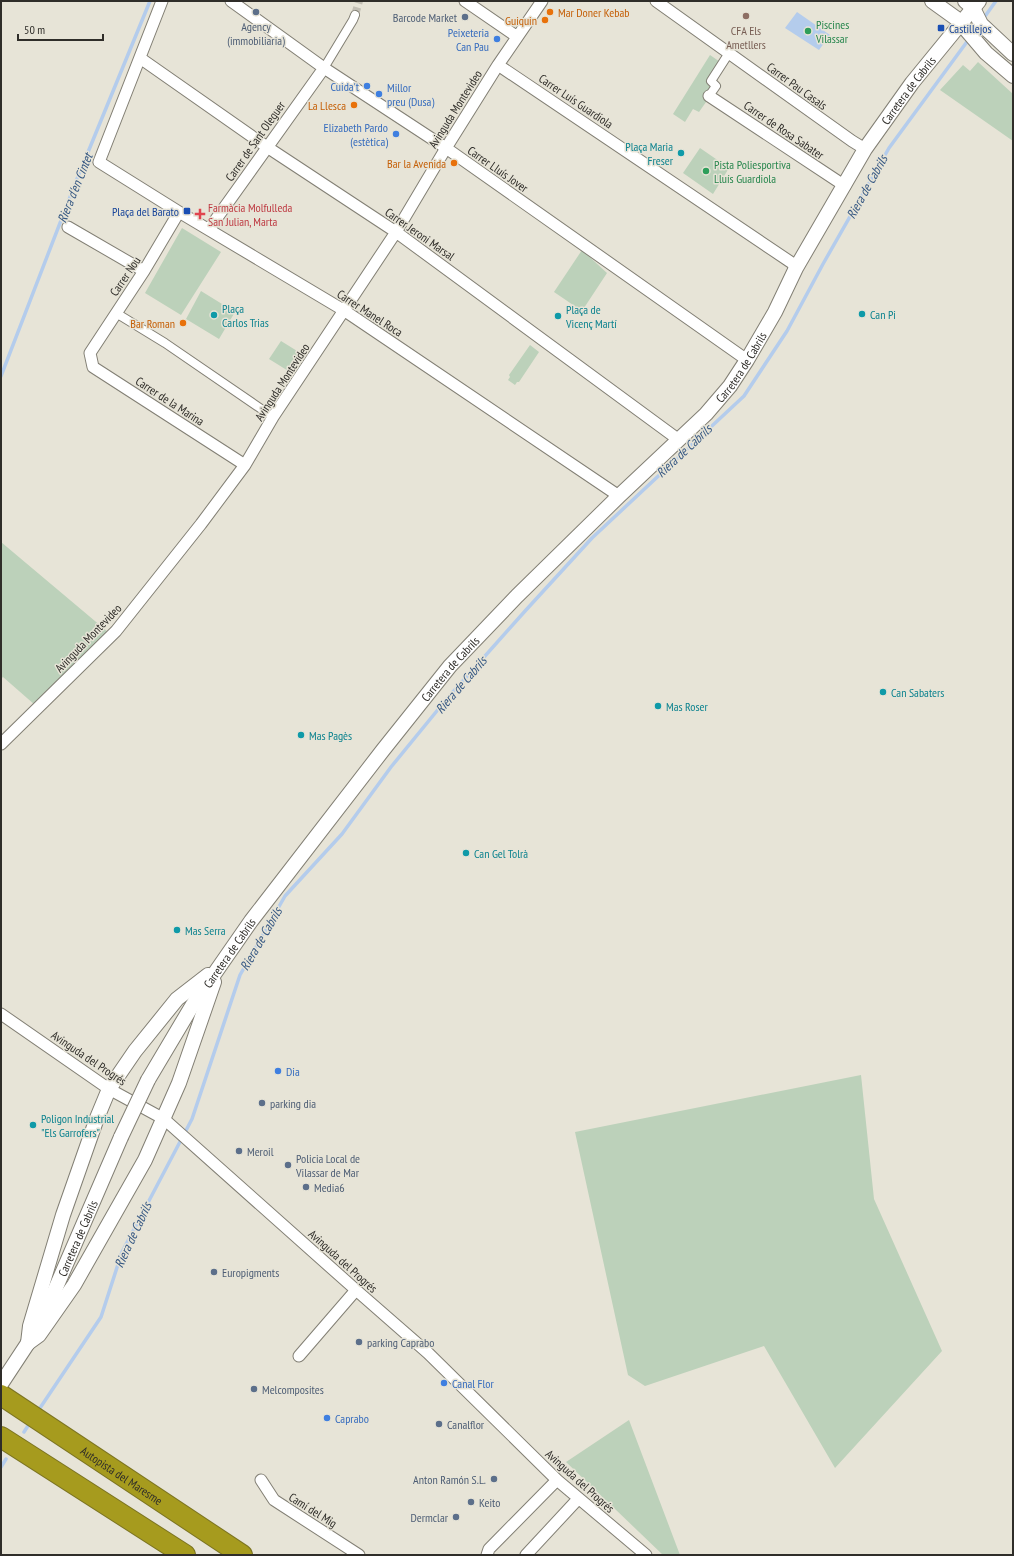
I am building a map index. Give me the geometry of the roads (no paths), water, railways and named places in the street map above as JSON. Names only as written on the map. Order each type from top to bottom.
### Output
[{"type":"highway","name":"Autopista del Maresme","points":[[2,1386],[242,1555]]},
{"type":"highway","points":[[1,1437],[185,1555]]},
{"type":"street","points":[[140,58],[162,1]]},
{"type":"street","points":[[465,1],[516,36]]},
{"type":"street","name":"Avinguda Montevideo","points":[[1,744],[116,631],[201,524],[245,465],[274,417],[396,232],[446,148],[516,36],[542,1]]},
{"type":"street","name":"Carrer Pau Casals","points":[[656,1],[865,149]]},
{"type":"street","points":[[932,1],[967,26],[990,35]]},
{"type":"street","name":"Carrer Lluís Jover","points":[[234,2],[324,68],[446,148],[748,360]]},
{"type":"street","points":[[972,3],[981,24],[990,35],[1013,54]]},
{"type":"street","name":"Carretera de Cabrils","points":[[2,1386],[28,1343],[54,1292],[148,1080],[192,1006],[251,921],[450,666],[619,496],[711,408],[730,386],[748,360],[775,312],[796,268],[845,186],[865,149],[912,83],[967,26],[972,3]]},
{"type":"street","points":[[324,68],[353,20],[355,14]]},
{"type":"street","points":[[967,26],[981,45],[1013,76]]},
{"type":"street","points":[[709,96],[716,86],[710,82],[729,52]]},
{"type":"street","name":"Carrer Jeroni Marsal","points":[[140,58],[267,147],[396,232],[679,440]]},
{"type":"street","name":"Carrer Manel Roca","points":[[140,58],[99,162],[344,311],[619,496]]},
{"type":"street","name":"Carrer Luís Guardiola","points":[[498,65],[792,263],[796,268]]},
{"type":"street","name":"Carrer de Sant Oleguer","points":[[209,229],[324,68]]},
{"type":"street","name":"Carrer de Rosa Sabater","points":[[709,96],[845,186]]},
{"type":"street","name":"Carrer Nou","points":[[90,353],[144,271],[179,212]]},
{"type":"street","points":[[68,226],[144,271]]},
{"type":"street","points":[[116,313],[165,343],[274,417]]},
{"type":"street","name":"Carrer de la Marina","points":[[90,353],[93,367],[245,465]]},
{"type":"street","points":[[28,1343],[30,1326],[63,1215],[97,1118],[109,1089],[134,1051],[177,999],[221,965]]},
{"type":"street","points":[[28,1343],[39,1335],[74,1285],[145,1160],[179,1083],[221,965]]},
{"type":"street","name":"Avinguda del Progrés","points":[[1,1014],[109,1089],[164,1118],[428,1353],[557,1480],[646,1555]]},
{"type":"street","points":[[298,1356],[356,1290]]},
{"type":"street","name":"Camí del Mig","points":[[261,1480],[274,1500],[359,1555]]},
{"type":"street","points":[[487,1555],[489,1549],[557,1480]]},
{"type":"street","points":[[526,1555],[578,1499]]},
{"type":"water","name":"Piscines Vilassar","points":[[797,12],[830,35],[819,50],[785,28]]},
{"type":"waterway","name":"Riera d'en Cintet","points":[[1,376],[77,179],[150,1]]},
{"type":"waterway","name":"Riera de Cabrils","points":[[983,19],[996,1]]},
{"type":"waterway","name":"Riera de Cabrils","points":[[38,1411],[101,1317],[122,1252],[192,1119],[240,975],[285,896],[342,834],[391,767],[445,701],[592,538],[744,396],[787,331],[889,148],[969,39]]},
{"type":"waterway","name":"Riera de Cabrils","points":[[24,1432],[31,1421]]},
{"type":"waterway","name":"Riera de Cabrils","points":[[1,1467],[6,1459]]},
{"type":"tunnel","points":[[355,15],[359,1]]},
{"type":"place","name":"Agency (immobiliaria)","points":[[256,12]]},
{"type":"place","name":"Mar Doner Kebab","points":[[550,12]]},
{"type":"place","name":"CFA Els Ametllers","points":[[746,16]]},
{"type":"place","name":"Barcode Market","points":[[465,17]]},
{"type":"place","name":"Guiquin","points":[[545,20]]},
{"type":"place","name":"Castillejos","points":[[941,28]]},
{"type":"place","name":"Piscines Vilassar","points":[[808,31]]},
{"type":"place","name":"Peixeteria Can Pau","points":[[497,39]]},
{"type":"place","name":"Cuida't","points":[[367,86]]},
{"type":"place","name":"Millor preu (Dusa)","points":[[379,94]]},
{"type":"place","name":"La Llesca","points":[[354,105]]},
{"type":"place","name":"Elizabeth Pardo (estètica)","points":[[396,134]]},
{"type":"place","name":"Plaça Maria Freser","points":[[681,153]]},
{"type":"place","name":"Bar la Avenida","points":[[454,163]]},
{"type":"place","name":"Pista Poliesportiva Lluís Guardiola","points":[[706,171]]},
{"type":"place","name":"Plaça del Barato","points":[[187,211]]},
{"type":"place","name":"Farmàcia Molfulleda San Julian, Marta","points":[[200,214]]},
{"type":"place","name":"Can Pi","points":[[862,314]]},
{"type":"place","name":"Plaça Carlos Trias","points":[[214,315]]},
{"type":"place","name":"Plaça de Vicenç Martí","points":[[558,316]]},
{"type":"place","name":"Bar Roman","points":[[183,323]]},
{"type":"place","name":"Can Sabaters","points":[[883,692]]},
{"type":"place","name":"Mas Roser","points":[[658,706]]},
{"type":"place","name":"Mas Pagès","points":[[301,735]]},
{"type":"place","name":"Can Gel Tolrà","points":[[466,853]]},
{"type":"place","name":"Mas Serra","points":[[177,930]]},
{"type":"place","name":"Dia","points":[[278,1071]]},
{"type":"place","name":"parking dia","points":[[262,1103]]},
{"type":"place","name":"Poligon Industrial \"Els Garrofers\"","points":[[33,1125]]},
{"type":"place","name":"Meroil","points":[[239,1151]]},
{"type":"place","name":"Policia Local de Vilassar de Mar","points":[[288,1165]]},
{"type":"place","name":"Media6","points":[[306,1187]]},
{"type":"place","name":"Europigments","points":[[214,1272]]},
{"type":"place","name":"parking Caprabo","points":[[359,1342]]},
{"type":"place","name":"Canal Flor","points":[[444,1383]]},
{"type":"place","name":"Melcomposites","points":[[254,1389]]},
{"type":"place","name":"Caprabo","points":[[327,1418]]},
{"type":"place","name":"Canalflor","points":[[439,1424]]},
{"type":"place","name":"Anton Ramón S.L.","points":[[494,1479]]},
{"type":"place","name":"Keito","points":[[471,1502]]},
{"type":"place","name":"Dermclar","points":[[456,1517]]}]
